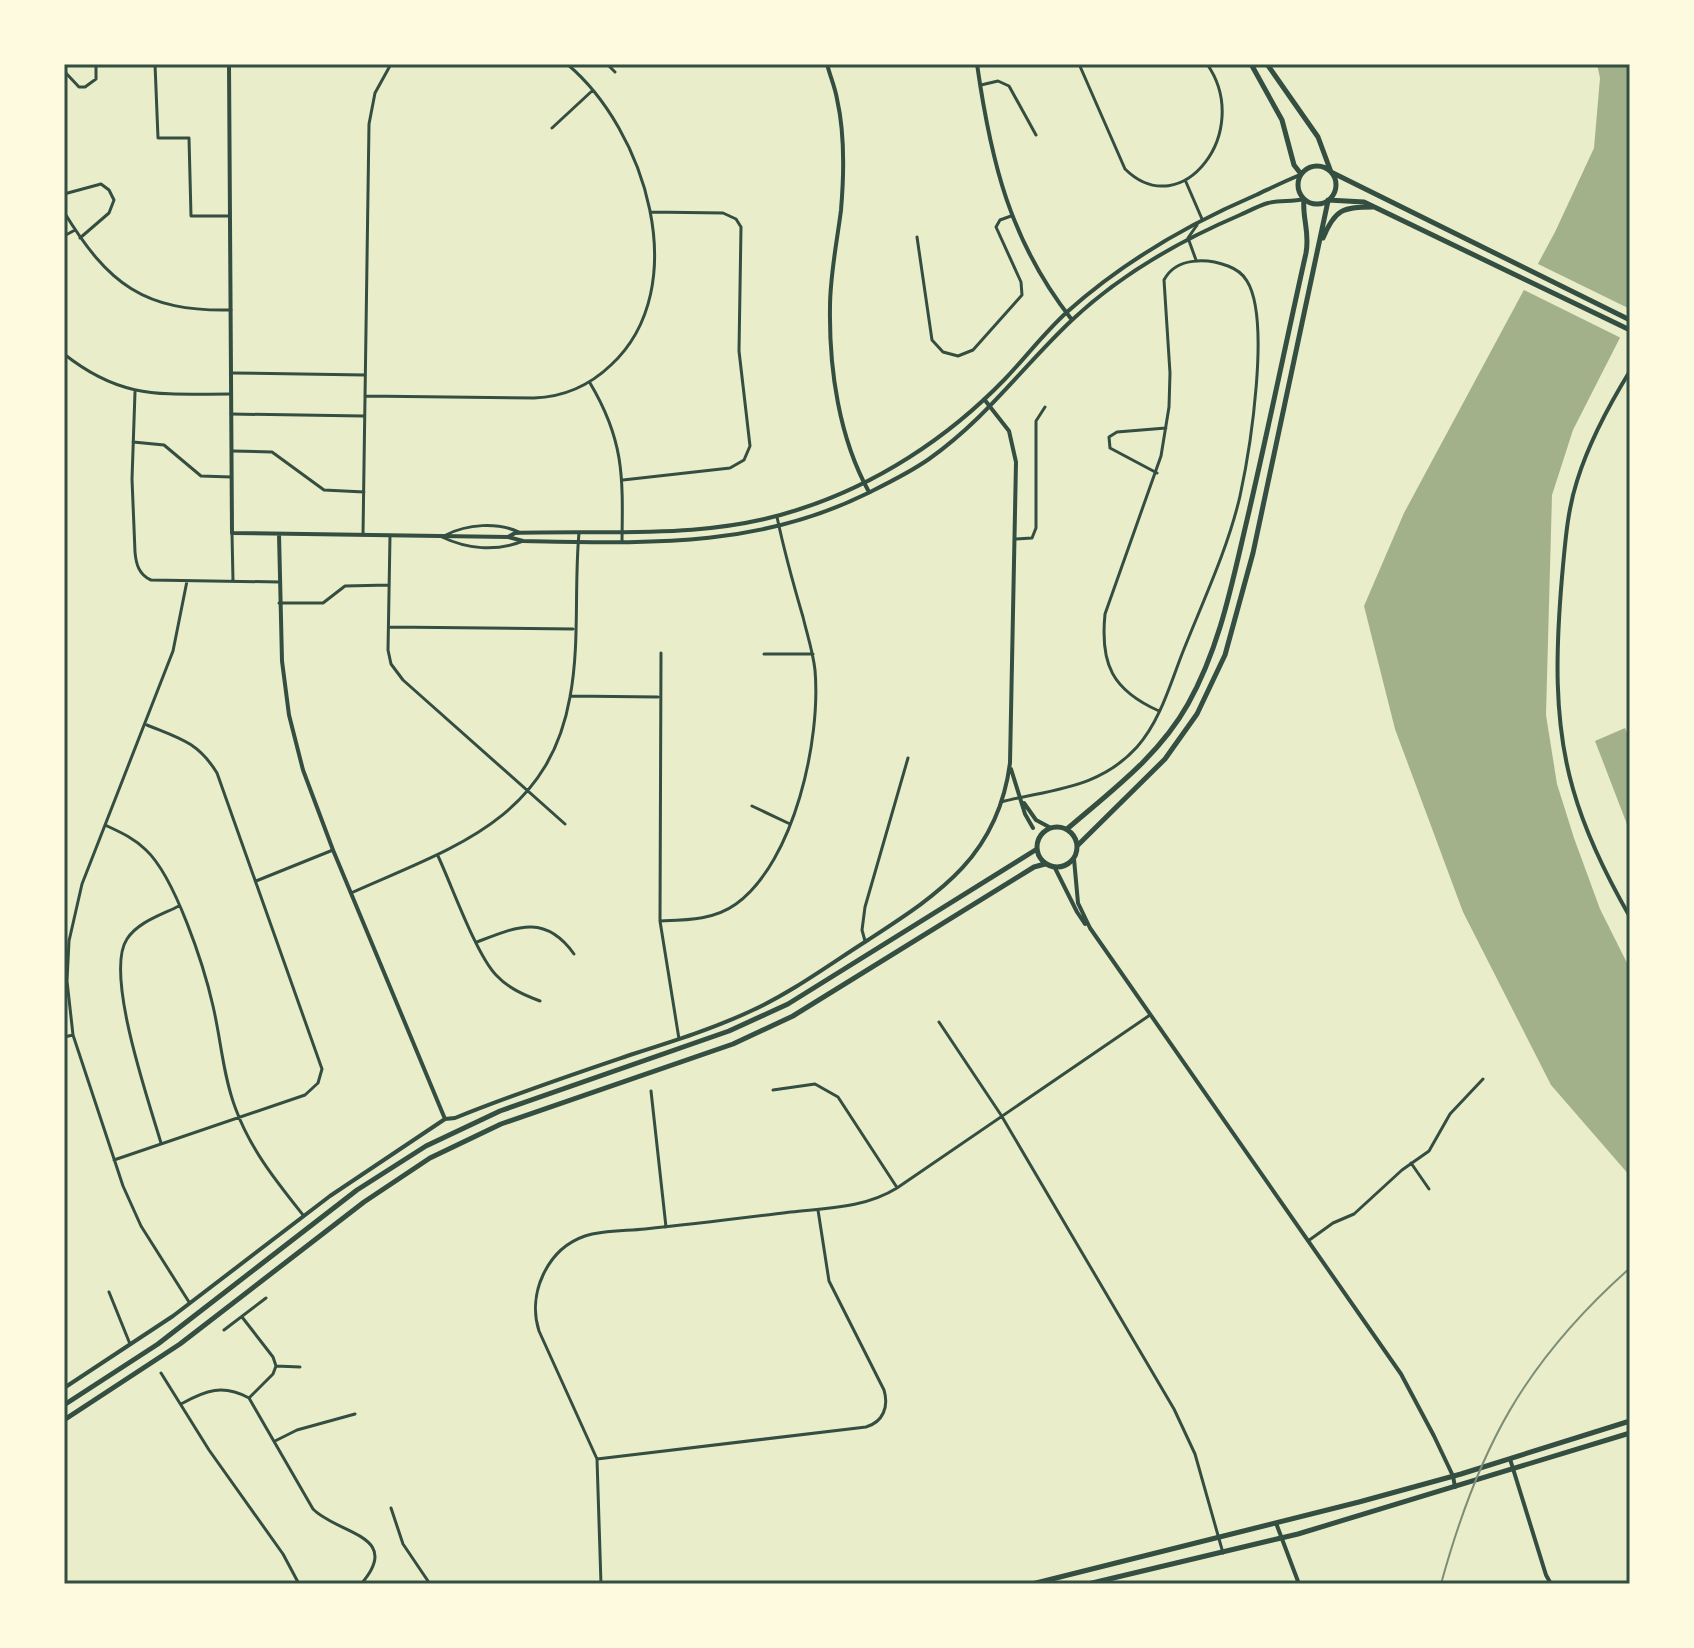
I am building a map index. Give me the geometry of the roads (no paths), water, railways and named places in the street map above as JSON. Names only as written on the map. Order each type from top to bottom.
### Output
[{"type":"main road","points":[[1251,64],[1282,120],[1294,165],[1301,175]]},
{"type":"main road","points":[[64,1420],[180,1344],[364,1202],[430,1158],[501,1124],[763,1031],[793,1016],[1034,867],[1045,864],[1055,868],[1066,866],[1074,859],[1078,845],[1165,759],[1197,714],[1217,676],[1243,596],[1328,200],[1336,187],[1318,137],[1267,64]]},
{"type":"main road","points":[[1067,829],[1140,767],[1180,716],[1205,669],[1230,592],[1306,253],[1309,232],[1303,209],[1304,199],[1298,188],[1301,175],[1315,166],[1324,167],[1384,200],[1630,320]]},
{"type":"main road","points":[[1304,199],[1316,204],[1328,200],[1357,201],[1378,208],[1630,330]]},
{"type":"main road","points":[[1320,246],[1336,214],[1352,207],[1378,208]]},
{"type":"main road","points":[[1045,864],[1037,849],[1040,836],[1051,828],[1067,829],[1078,845]]},
{"type":"main road","points":[[64,1405],[158,1344],[357,1190],[426,1146],[500,1111],[714,1037],[768,1014],[879,949],[1037,849]]},
{"type":"main road","points":[[1032,1584],[1465,1473],[1630,1421]]},
{"type":"main road","points":[[1088,1584],[1281,1538],[1630,1433]]},
{"type":"street","points":[[64,71],[79,87],[85,87],[96,79],[96,64]]},
{"type":"street","points":[[155,64],[158,138],[189,138],[191,216],[229,216]]},
{"type":"street","points":[[229,64],[233,581]]},
{"type":"street","points":[[363,535],[369,124],[375,93],[391,64]]},
{"type":"street","points":[[607,64],[615,72]]},
{"type":"street","points":[[827,64],[838,101],[843,163],[830,306],[831,339],[845,431],[869,492]]},
{"type":"street","points":[[977,64],[1002,188],[1011,216],[1035,267],[1072,320]]},
{"type":"street","points":[[1079,64],[1125,169],[1140,181],[1153,185],[1186,181],[1210,156],[1220,137],[1224,111],[1221,87],[1207,64]]},
{"type":"street","points":[[365,396],[540,398],[558,395],[590,383],[618,359],[637,333],[646,313],[654,258],[650,212],[637,165],[614,119],[571,65]]},
{"type":"street","points":[[981,85],[998,81],[1009,86],[1036,135]]},
{"type":"street","points":[[552,128],[593,90]]},
{"type":"street","points":[[232,533],[508,537],[523,533],[701,529],[777,516],[819,502],[863,483],[919,451],[984,399],[1067,312],[1135,257],[1202,218],[1301,175]]},
{"type":"street","points":[[1186,181],[1202,218]]},
{"type":"street","points":[[64,194],[101,184],[109,190],[114,200],[109,213],[80,238]]},
{"type":"street","points":[[508,537],[523,541],[622,543],[710,539],[779,527],[843,505],[928,460],[992,407],[1072,320],[1139,268],[1188,238],[1270,202],[1304,199]]},
{"type":"street","points":[[64,212],[101,266],[123,284],[147,297],[184,308],[231,310]]},
{"type":"street","points":[[623,480],[730,468],[744,460],[750,446],[739,351],[741,227],[736,219],[723,213],[650,212]]},
{"type":"street","points":[[917,237],[932,340],[943,352],[958,356],[973,350],[1022,295],[1021,282],[996,227],[1000,220],[1011,216]]},
{"type":"street","points":[[1188,238],[1202,218]]},
{"type":"street","points":[[64,236],[75,230]]},
{"type":"street","points":[[1188,238],[1196,260]]},
{"type":"street","points":[[1001,802],[1074,786],[1105,774],[1140,744],[1159,711],[1208,588],[1239,499],[1256,387],[1256,318],[1249,283],[1243,275],[1232,267],[1196,260],[1175,267],[1164,280],[1170,373],[1166,428],[1157,473],[1105,614],[1103,639],[1115,680],[1127,693],[1159,711]]},
{"type":"street","points":[[64,354],[93,376],[135,392],[231,394]]},
{"type":"street","points":[[1630,371],[1591,444],[1571,501],[1560,606],[1557,673],[1561,728],[1574,792],[1599,858],[1630,917]]},
{"type":"street","points":[[231,373],[365,375]]},
{"type":"street","points":[[590,383],[613,430],[623,480],[622,543]]},
{"type":"street","points":[[135,392],[135,562],[145,578],[279,582]]},
{"type":"street","points":[[64,1388],[190,1304],[372,1166],[445,1119],[754,1010],[802,983],[930,899],[956,877],[980,848],[994,823],[1010,763],[1014,450],[1009,431],[984,399]]},
{"type":"street","points":[[1014,539],[1029,539],[1035,534],[1036,421],[1045,407]]},
{"type":"street","points":[[231,414],[365,416]]},
{"type":"street","points":[[1157,473],[1110,448],[1109,437],[1117,432],[1166,428]]},
{"type":"street","points":[[133,442],[164,445],[201,476],[231,477]]},
{"type":"street","points":[[231,451],[272,452],[324,490],[364,492]]},
{"type":"street","points":[[660,921],[701,919],[717,914],[735,905],[752,890],[790,824],[801,794],[811,749],[815,698],[813,654],[777,516]]},
{"type":"street","points":[[442,537],[463,527],[508,527],[523,533]]},
{"type":"street","points":[[351,893],[438,855],[489,827],[527,790],[555,746],[570,696],[579,533]]},
{"type":"street","points":[[279,534],[282,661],[289,715],[308,784],[445,1119]]},
{"type":"street","points":[[390,536],[390,660],[400,677],[565,824]]},
{"type":"street","points":[[442,537],[462,547],[508,547],[523,541]]},
{"type":"street","points":[[187,581],[173,651],[82,884],[69,941],[67,981],[73,1035],[114,1160],[141,1226],[190,1304]]},
{"type":"street","points":[[279,603],[323,603],[345,586],[389,585]]},
{"type":"street","points":[[389,627],[574,629]]},
{"type":"street","points":[[661,653],[660,921],[679,1039]]},
{"type":"street","points":[[764,654],[813,654]]},
{"type":"street","points":[[570,696],[660,698]]},
{"type":"street","points":[[114,1160],[305,1095],[318,1083],[322,1069],[218,775],[211,763],[189,741],[146,724]]},
{"type":"street","points":[[865,941],[862,930],[865,907],[908,758]]},
{"type":"street","points":[[1010,763],[1033,828]]},
{"type":"street","points":[[1020,797],[1033,817],[1051,828]]},
{"type":"street","points":[[752,806],[790,824]]},
{"type":"street","points":[[105,825],[131,837],[158,863],[179,906],[199,959],[213,1004],[228,1083],[239,1118],[264,1164],[304,1216]]},
{"type":"street","points":[[256,881],[333,850]]},
{"type":"street","points":[[438,855],[477,942],[495,974],[514,990],[540,1001]]},
{"type":"street","points":[[1074,859],[1078,903],[1090,928]]},
{"type":"street","points":[[1055,868],[1077,912],[1401,1374],[1453,1476],[1455,1487]]},
{"type":"street","points":[[161,1144],[132,1039],[122,990],[121,956],[128,937],[137,928],[179,906]]},
{"type":"street","points":[[477,942],[515,927],[537,927],[556,935],[574,954]]},
{"type":"street","points":[[601,1584],[597,1459],[537,1325],[536,1298],[540,1281],[560,1251],[584,1237],[865,1203],[897,1188],[1150,1015]]},
{"type":"street","points":[[939,1022],[1001,1115],[1186,1433],[1223,1553]]},
{"type":"street","points":[[64,1037],[73,1035]]},
{"type":"street","points":[[1308,1241],[1333,1223],[1354,1214],[1429,1151],[1450,1114],[1483,1079]]},
{"type":"street","points":[[773,1090],[815,1084],[838,1097],[897,1188]]},
{"type":"street","points":[[651,1091],[666,1227]]},
{"type":"street","points":[[1411,1163],[1429,1189]]},
{"type":"street","points":[[597,1459],[866,1427],[882,1417],[886,1395],[829,1281],[818,1209]]},
{"type":"street","points":[[109,1292],[131,1345]]},
{"type":"street","points":[[224,1330],[266,1298]]},
{"type":"street","points":[[242,1317],[273,1357],[276,1366],[273,1374],[249,1398]]},
{"type":"street","points":[[276,1366],[300,1367]]},
{"type":"street","points":[[161,1373],[209,1450],[283,1554],[299,1584]]},
{"type":"street","points":[[181,1404],[202,1393],[219,1389],[236,1391],[249,1398],[313,1509],[327,1522],[358,1534],[371,1544],[375,1555],[374,1565],[361,1584]]},
{"type":"street","points":[[275,1441],[305,1428],[355,1414]]},
{"type":"street","points":[[1510,1459],[1511,1471],[1551,1584]]},
{"type":"street","points":[[391,1508],[403,1544],[430,1584]]},
{"type":"street","points":[[1276,1523],[1299,1584]]},
{"type":"railway","points":[[1441,1584],[1471,1491],[1510,1411],[1561,1338],[1630,1268]]}]
